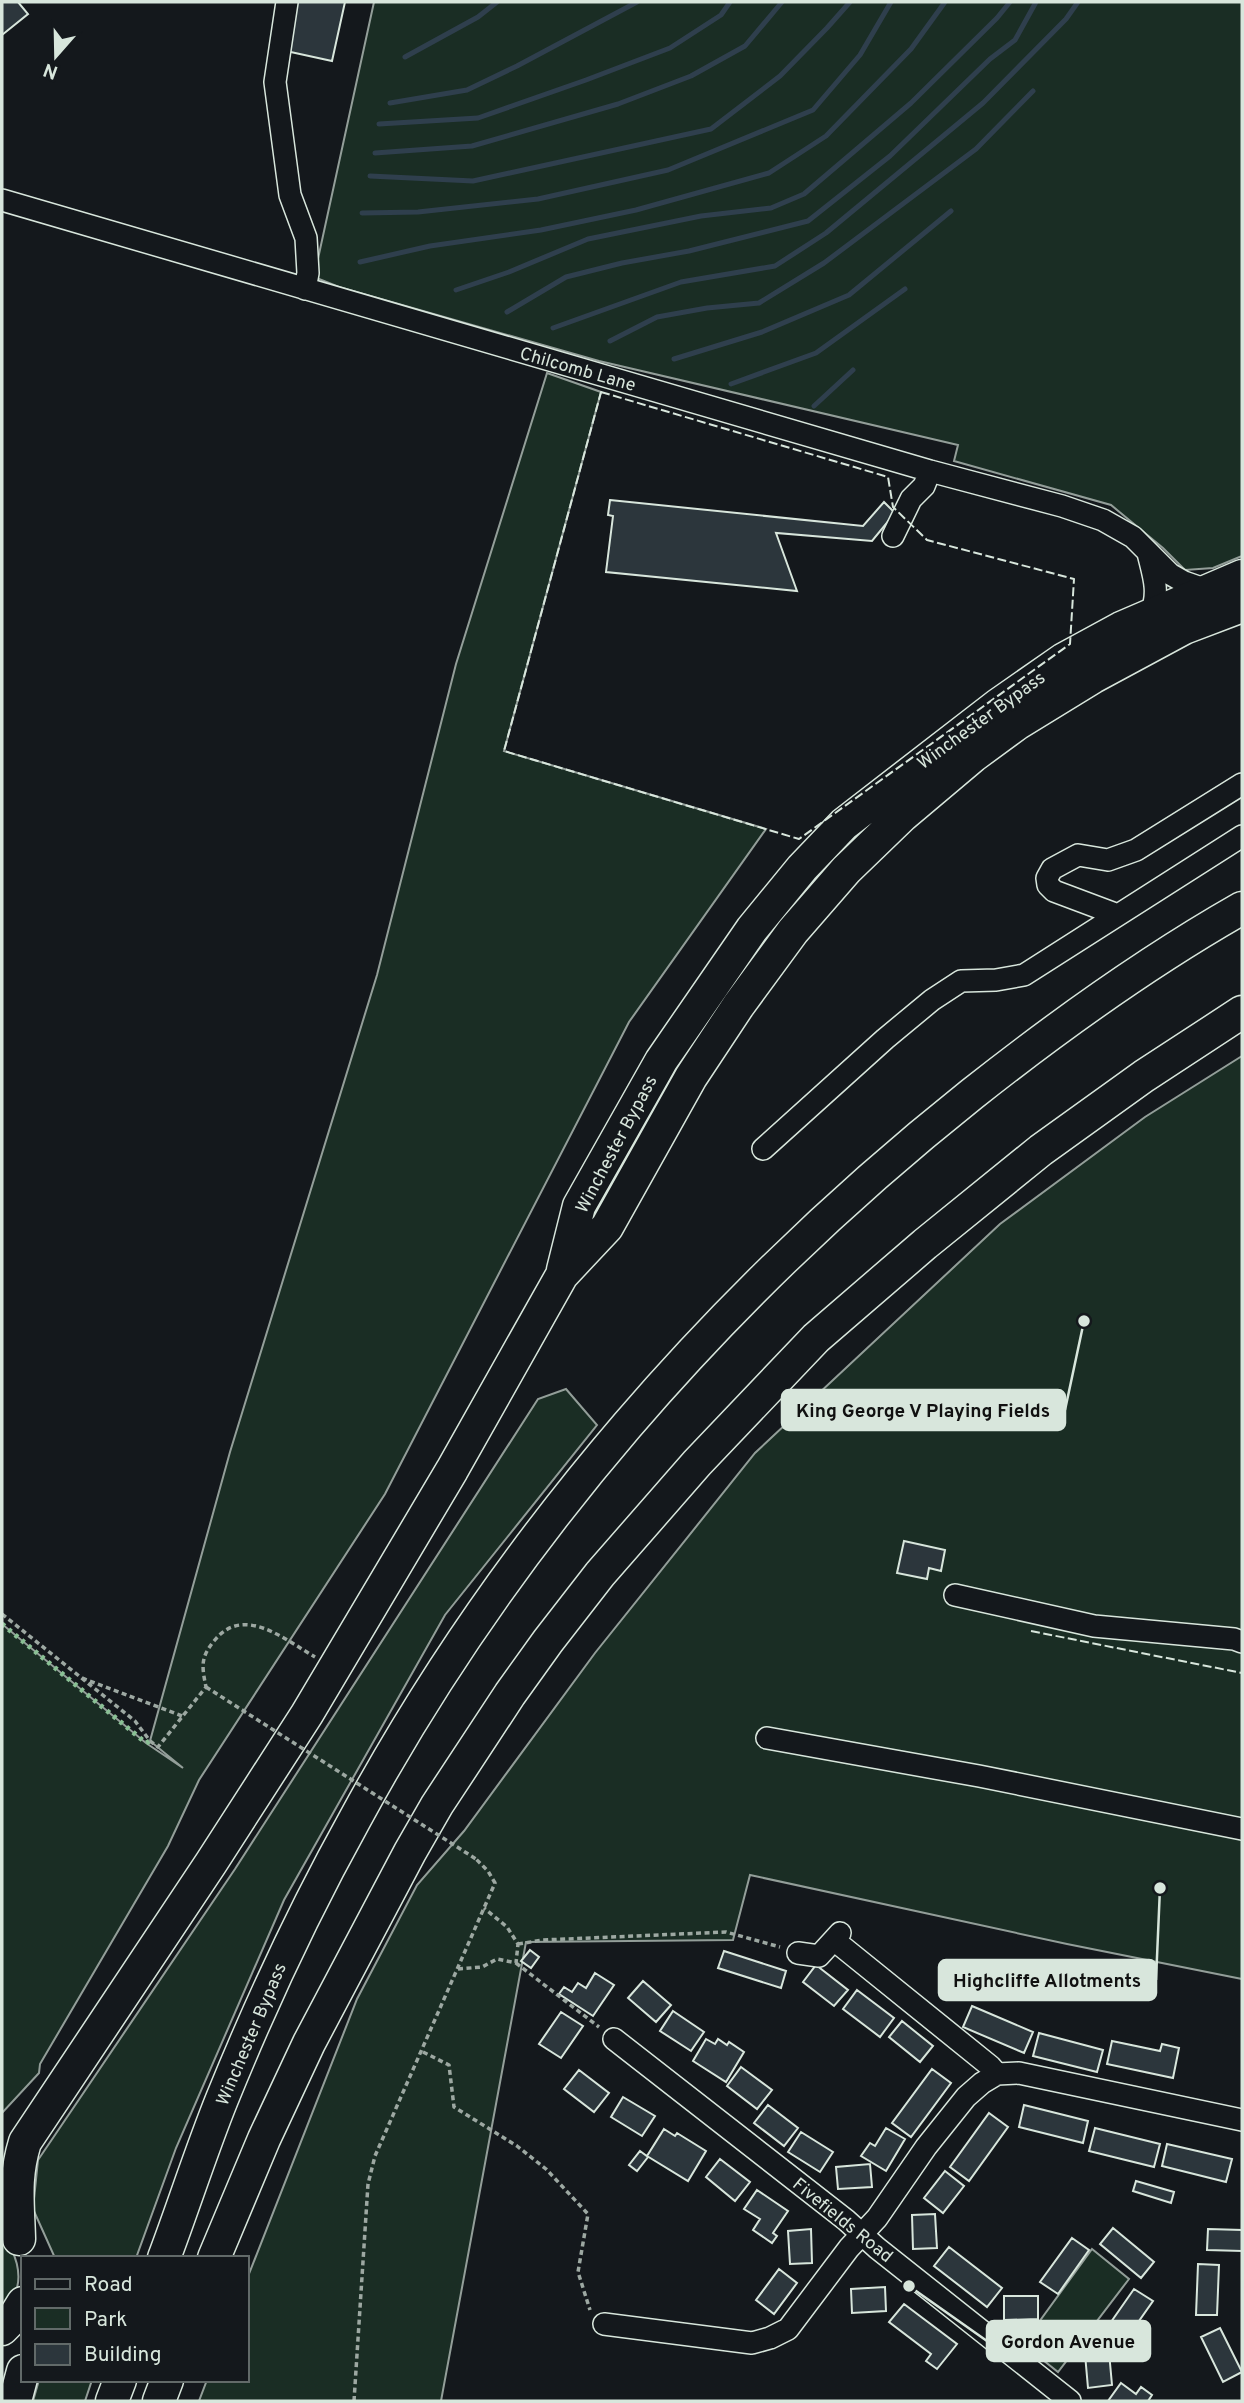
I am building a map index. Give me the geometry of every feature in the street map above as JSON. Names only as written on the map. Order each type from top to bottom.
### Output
[{"type":"highway","name":"Winchester Bypass","points":[[562,1275],[579,1206],[661,1061],[752,929],[802,868],[845,824],[894,784],[1064,659],[1151,613],[1242,576]]},
{"type":"highway","name":"Winchester Bypass","points":[[562,1275],[607,1227],[691,1077],[738,1006],[793,931],[846,870],[903,815],[973,756],[1018,723],[1093,677],[1184,628],[1242,606]]},
{"type":"highway","name":"Winchester Bypass","points":[[165,2256],[221,2103],[255,2022],[355,1818],[454,1651],[536,1539],[619,1434],[737,1304],[881,1169],[1017,1058],[1110,991],[1198,933],[1242,908]]},
{"type":"highway","points":[[215,2256],[303,2055],[410,1852],[437,1805],[510,1694],[600,1574],[696,1463],[816,1338],[925,1244],[1041,1150],[1144,1076],[1242,1012]]},
{"type":"highway","points":[[16,2239],[18,2164],[14,2150],[211,1863],[307,1714],[452,1470],[562,1275]]},
{"type":"highway","points":[[2,2329],[21,2306]]},
{"type":"highway","points":[[15,2401],[21,2378]]},
{"type":"highway","points":[[112,2401],[119,2382]]},
{"type":"highway","points":[[159,2401],[166,2382]]},
{"type":"street","points":[[287,2],[275,82],[290,195],[306,238],[308,273],[305,289]]},
{"type":"street","name":"Chilcomb Lane","points":[[2,200],[930,471],[1062,506],[1103,520],[1133,537],[1170,573],[1184,582],[1207,590]]},
{"type":"street","points":[[893,536],[911,499],[924,486],[930,471]]},
{"type":"street","points":[[1148,551],[1156,586],[1156,603],[1151,613]]},
{"type":"street","points":[[1118,915],[1054,891],[1048,885],[1047,878],[1052,869],[1078,855],[1108,860],[1136,850],[1242,784]]},
{"type":"street","points":[[763,1149],[885,1039],[932,1000],[961,981],[996,980],[1024,975],[1242,836]]},
{"type":"street","points":[[955,1595],[1094,1626],[1234,1639],[1242,1642]]},
{"type":"street","points":[[767,1738],[979,1776],[1242,1829]]},
{"type":"street","points":[[798,1952],[819,1956],[837,1936],[997,2074]]},
{"type":"street","name":"Fivefields Road","points":[[614,2039],[1070,2401]]},
{"type":"street","points":[[604,2324],[752,2343],[788,2329],[861,2233],[877,2218],[926,2147],[966,2097],[997,2074],[1019,2073],[1242,2120]]},
{"type":"path","points":[[2,1614],[135,1721],[158,1748],[206,1687]]},
{"type":"path","points":[[322,1661],[270,1630],[248,1623],[232,1625],[215,1639],[207,1650],[202,1665],[206,1687],[476,1859],[495,1883],[375,2156],[368,2184],[354,2401]]},
{"type":"path","points":[[79,1677],[181,1716]]},
{"type":"path","points":[[484,1908],[507,1927],[518,1944],[516,1963]]},
{"type":"path","points":[[518,1944],[543,1940],[726,1932],[798,1952]]},
{"type":"path","points":[[458,1969],[482,1967],[497,1959],[516,1963],[614,2039]]},
{"type":"path","points":[[422,2051],[449,2065],[454,2107],[517,2146],[546,2169],[588,2214],[578,2272],[590,2310],[604,2324]]},
{"type":"green space","points":[[374,2],[1242,2],[1242,556],[1213,568],[1185,570],[1111,505],[954,461],[958,445],[599,361],[339,287],[314,277]]},
{"type":"green space","points":[[547,373],[601,392],[504,751],[766,829],[629,1022],[385,1494],[199,1780],[168,1846],[40,2064],[39,2073],[2,2113],[2,1624],[146,1743],[183,1768],[150,1741],[230,1452],[377,975],[456,664]]},
{"type":"green space","points":[[1242,1056],[1242,1979],[750,1875],[733,1940],[526,1942],[441,2401],[199,2401],[206,2382],[248,2382],[248,2276],[357,1999],[417,1885],[464,1831],[595,1653],[755,1453],[1000,1224],[1145,1117]]},
{"type":"green space","points":[[566,1389],[597,1425],[445,1615],[284,1900],[176,2148],[137,2256],[54,2256],[33,2209],[38,2160],[235,1869],[538,1399]]},
{"type":"green space","points":[[2,2236],[14,2256],[18,2279],[15,2294],[2,2313]]},
{"type":"green space","points":[[1092,2249],[1129,2279],[1058,2372],[1023,2344]]},
{"type":"green space","points":[[38,2382],[91,2382],[85,2401],[33,2401]]},
{"type":"building","points":[[2,2],[18,2],[28,14],[2,35]]},
{"type":"building","points":[[296,2],[345,2],[332,61],[286,51]]},
{"type":"building","points":[[610,500],[863,526],[884,502],[895,513],[872,541],[776,533],[797,591],[606,572],[613,516],[608,515]]},
{"type":"building","points":[[904,1541],[945,1550],[941,1571],[929,1568],[927,1579],[897,1573]]},
{"type":"building","points":[[530,1950],[539,1957],[531,1968],[521,1961]]},
{"type":"building","points":[[724,1951],[786,1971],[781,1988],[718,1968]]},
{"type":"building","points":[[816,1965],[848,1990],[834,2006],[803,1982]]},
{"type":"building","points":[[595,1973],[614,1985],[593,2016],[559,1994],[564,1987],[572,1992],[578,1983],[586,1988]]},
{"type":"building","points":[[643,1981],[671,2005],[656,2022],[628,1998]]},
{"type":"building","points":[[857,1990],[894,2018],[880,2037],[843,2009]]},
{"type":"building","points":[[972,2006],[1033,2032],[1024,2053],[963,2027]]},
{"type":"building","points":[[673,2011],[704,2032],[691,2051],[660,2031]]},
{"type":"building","points":[[561,2012],[583,2026],[561,2058],[539,2044]]},
{"type":"building","points":[[902,2021],[933,2046],[920,2062],[889,2037]]},
{"type":"building","points":[[1039,2033],[1103,2050],[1097,2072],[1033,2056]]},
{"type":"building","points":[[706,2039],[715,2044],[718,2039],[727,2045],[729,2042],[744,2052],[726,2082],[693,2061]]},
{"type":"building","points":[[1112,2041],[1160,2051],[1162,2044],[1179,2048],[1173,2078],[1107,2064]]},
{"type":"building","points":[[741,2067],[772,2090],[757,2109],[727,2086]]},
{"type":"building","points":[[932,2069],[951,2083],[911,2137],[892,2123]]},
{"type":"building","points":[[579,2070],[609,2093],[594,2112],[564,2089]]},
{"type":"building","points":[[623,2097],[655,2116],[642,2136],[611,2117]]},
{"type":"building","points":[[768,2105],[798,2128],[784,2146],[754,2123]]},
{"type":"building","points":[[1024,2105],[1088,2121],[1083,2143],[1019,2127]]},
{"type":"building","points":[[989,2113],[1008,2127],[969,2181],[950,2167]]},
{"type":"building","points":[[886,2128],[905,2139],[886,2171],[861,2156],[870,2143],[875,2146]]},
{"type":"building","points":[[1095,2128],[1160,2144],[1154,2167],[1089,2151]]},
{"type":"building","points":[[664,2129],[675,2136],[677,2133],[706,2151],[688,2181],[647,2156]]},
{"type":"building","points":[[801,2132],[833,2152],[820,2172],[788,2152]]},
{"type":"building","points":[[1167,2144],[1232,2159],[1226,2182],[1162,2166]]},
{"type":"building","points":[[640,2151],[648,2157],[637,2171],[629,2165]]},
{"type":"building","points":[[720,2159],[750,2182],[735,2201],[706,2177]]},
{"type":"building","points":[[870,2164],[872,2187],[838,2189],[836,2167]]},
{"type":"building","points":[[945,2171],[964,2186],[943,2213],[924,2198]]},
{"type":"building","points":[[1136,2181],[1174,2192],[1171,2203],[1133,2191]]},
{"type":"building","points":[[757,2190],[788,2211],[773,2233],[777,2236],[772,2243],[753,2230],[760,2219],[744,2209]]},
{"type":"building","points":[[935,2214],[937,2248],[913,2249],[912,2215]]},
{"type":"building","points":[[1113,2228],[1154,2262],[1141,2278],[1100,2244]]},
{"type":"building","points":[[811,2229],[812,2263],[790,2264],[788,2231]]},
{"type":"building","points":[[1208,2229],[1242,2230],[1242,2251],[1207,2250]]},
{"type":"building","points":[[1072,2238],[1089,2250],[1058,2294],[1040,2282]]},
{"type":"building","points":[[949,2247],[1002,2288],[987,2307],[934,2266]]},
{"type":"building","points":[[1198,2264],[1219,2265],[1217,2315],[1196,2315]]},
{"type":"building","points":[[779,2269],[797,2283],[774,2314],[756,2300]]},
{"type":"building","points":[[885,2287],[886,2311],[852,2313],[851,2289]]},
{"type":"building","points":[[1134,2289],[1153,2301],[1122,2345],[1104,2332]]},
{"type":"building","points":[[1004,2296],[1038,2296],[1038,2319],[1004,2320]]},
{"type":"building","points":[[904,2304],[957,2344],[937,2369],[926,2361],[931,2354],[889,2322]]},
{"type":"building","points":[[1220,2328],[1242,2372],[1223,2382],[1201,2337]]},
{"type":"building","points":[[1109,2352],[1112,2385],[1088,2388],[1085,2354]]},
{"type":"building","points":[[1121,2383],[1136,2394],[1141,2387],[1152,2395],[1148,2401],[1108,2401]]},
{"type":"waterway","points":[[405,57],[478,17],[497,2]]},
{"type":"waterway","points":[[390,103],[467,90],[637,2]]},
{"type":"waterway","points":[[379,124],[478,118],[670,48],[721,15],[730,2]]},
{"type":"waterway","points":[[375,153],[472,146],[618,104],[691,76],[745,46],[782,2]]},
{"type":"waterway","points":[[370,176],[473,181],[711,129],[780,76],[850,2]]},
{"type":"waterway","points":[[362,213],[418,212],[538,199],[668,170],[813,110],[860,55],[891,2]]},
{"type":"waterway","points":[[360,262],[430,246],[541,230],[636,210],[769,173],[826,136],[911,49],[945,2]]},
{"type":"waterway","points":[[456,290],[509,272],[588,239],[701,216],[771,208],[804,194],[911,103],[1010,2]]},
{"type":"waterway","points":[[507,312],[566,277],[622,263],[689,251],[808,221],[890,156],[990,59],[1015,40],[1036,2]]},
{"type":"waterway","points":[[553,328],[681,282],[775,266],[826,233],[983,103],[1066,19],[1078,2]]},
{"type":"waterway","points":[[610,341],[657,317],[707,308],[759,303],[824,263],[976,149],[1033,91]]},
{"type":"waterway","points":[[674,359],[762,332],[849,295],[951,211]]},
{"type":"waterway","points":[[731,384],[816,353],[905,289]]},
{"type":"waterway","points":[[814,406],[853,370]]},
{"type":"hedge","points":[[2,1624],[146,1743],[150,1741]]},
{"type":"fence","points":[[601,392],[888,477],[893,507],[927,540],[1074,579],[1070,644],[799,839],[504,751],[601,392]]},
{"type":"fence","points":[[1031,1631],[1242,1673]]},
{"type":"place","name":"King George V Playing Fields","points":[[1084,1321]]},
{"type":"place","name":"Highcliffe Allotments","points":[[1160,1888]]},
{"type":"place","name":"Gordon Avenue","points":[[909,2286]]}]
